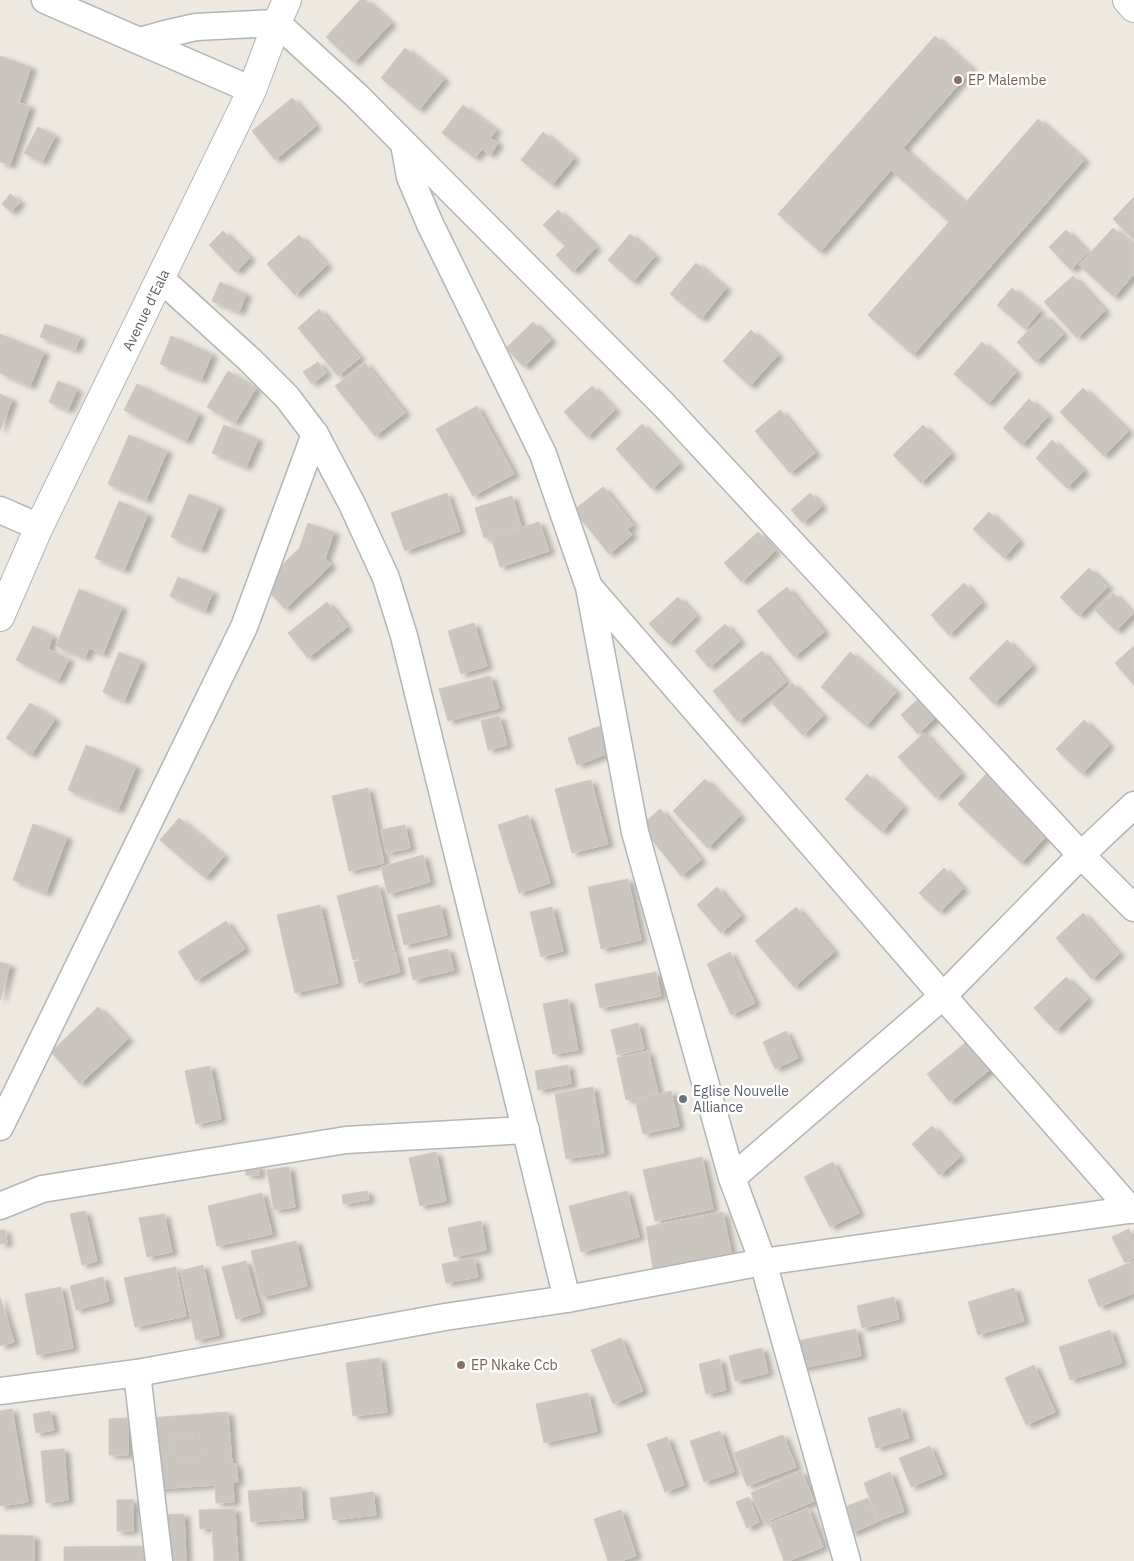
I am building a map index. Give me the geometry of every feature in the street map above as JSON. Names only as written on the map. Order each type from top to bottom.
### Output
[{"type":"street","points":[[44,0],[252,90]]},
{"type":"street","points":[[140,41],[196,27],[282,11],[356,95],[664,405],[1082,856],[1134,908]]},
{"type":"street","name":"Avenue d'Eala","points":[[0,617],[39,527],[252,90],[282,11]]},
{"type":"street","points":[[404,144],[410,177],[430,224],[544,454],[589,586],[635,832],[732,1178],[763,1262],[847,1561]]},
{"type":"street","points":[[160,279],[262,372],[286,397],[315,434],[352,504],[386,578],[402,628],[567,1299]]},
{"type":"street","points":[[0,1127],[244,627],[315,434]]},
{"type":"street","points":[[0,510],[39,527]]},
{"type":"street","points":[[589,586],[943,996],[1133,1210]]},
{"type":"street","points":[[732,1178],[943,996],[1134,805]]},
{"type":"street","points":[[0,1206],[42,1189],[346,1140],[526,1130]]},
{"type":"street","points":[[0,1391],[137,1373],[445,1317],[567,1299],[763,1262],[1133,1210]]},
{"type":"street","points":[[137,1373],[158,1561]]},
{"type":"building","points":[[360,0],[366,0],[391,23],[354,63],[326,37]]},
{"type":"building","points":[[935,36],[972,69],[903,148],[965,203],[1038,119],[1084,160],[913,355],[868,315],[949,222],[891,170],[820,252],[778,214]]},
{"type":"building","points":[[405,48],[444,79],[419,110],[381,78]]},
{"type":"building","points":[[0,56],[31,67],[19,103],[30,106],[10,165],[0,162]]},
{"type":"building","points":[[292,98],[316,126],[275,160],[252,131]]},
{"type":"building","points":[[463,105],[496,130],[490,138],[498,143],[490,155],[482,149],[475,158],[442,133]]},
{"type":"building","points":[[38,127],[55,136],[42,162],[24,153]]},
{"type":"building","points":[[543,132],[574,158],[552,185],[521,160]]},
{"type":"building","points":[[10,194],[20,202],[11,212],[2,204]]},
{"type":"building","points":[[1134,197],[1134,240],[1113,219]]},
{"type":"building","points":[[558,210],[596,247],[573,272],[556,255],[565,246],[543,225]]},
{"type":"building","points":[[1113,228],[1134,247],[1134,274],[1114,297],[1079,265]]},
{"type":"building","points":[[1066,230],[1088,253],[1071,270],[1049,247]]},
{"type":"building","points":[[223,231],[250,258],[236,272],[209,245]]},
{"type":"building","points":[[630,234],[655,256],[633,282],[608,260]]},
{"type":"building","points":[[299,235],[327,265],[295,295],[267,264]]},
{"type":"building","points":[[696,263],[726,288],[701,319],[670,294]]},
{"type":"building","points":[[1073,276],[1105,311],[1077,338],[1044,302]]},
{"type":"building","points":[[220,282],[246,294],[239,312],[212,301]]},
{"type":"building","points":[[1012,288],[1040,311],[1025,329],[997,305]]},
{"type":"building","points":[[319,309],[360,358],[338,376],[298,328]]},
{"type":"building","points":[[1044,315],[1063,334],[1036,362],[1017,342]]},
{"type":"building","points":[[533,322],[551,340],[524,367],[506,348]]},
{"type":"building","points":[[45,324],[80,337],[75,350],[40,337]]},
{"type":"building","points":[[751,330],[778,355],[750,386],[723,361]]},
{"type":"building","points":[[0,334],[44,352],[30,386],[0,373]]},
{"type":"building","points":[[171,336],[212,354],[201,380],[160,364]]},
{"type":"building","points":[[982,342],[1016,372],[988,404],[954,374]]},
{"type":"building","points":[[318,362],[326,373],[312,384],[303,372]]},
{"type":"building","points":[[365,363],[405,413],[375,436],[335,386]]},
{"type":"building","points":[[228,371],[256,388],[235,423],[207,407]]},
{"type":"building","points":[[58,381],[77,389],[68,410],[49,402]]},
{"type":"building","points":[[137,384],[199,414],[186,441],[124,410]]},
{"type":"building","points":[[592,386],[615,410],[587,437],[564,412]]},
{"type":"building","points":[[1083,388],[1128,431],[1104,456],[1060,412]]},
{"type":"building","points":[[0,394],[12,400],[0,430]]},
{"type":"building","points":[[1029,399],[1048,416],[1022,445],[1003,428]]},
{"type":"building","points":[[477,406],[514,474],[473,496],[436,429]]},
{"type":"building","points":[[780,410],[815,453],[790,473],[755,431]]},
{"type":"building","points":[[642,424],[679,464],[652,489],[616,449]]},
{"type":"building","points":[[224,425],[258,439],[246,467],[212,453]]},
{"type":"building","points":[[923,425],[951,454],[921,483],[893,455]]},
{"type":"building","points":[[129,435],[167,451],[146,500],[108,484]]},
{"type":"building","points":[[1052,440],[1084,471],[1067,488],[1036,458]]},
{"type":"building","points":[[603,487],[633,525],[627,529],[632,535],[609,554],[574,510]]},
{"type":"building","points":[[447,493],[460,531],[405,551],[391,513]]},
{"type":"building","points":[[810,493],[822,506],[803,523],[791,510]]},
{"type":"building","points":[[189,494],[219,506],[201,550],[171,537]]},
{"type":"building","points":[[512,496],[521,526],[484,538],[475,508]]},
{"type":"building","points":[[119,501],[148,514],[124,570],[95,558]]},
{"type":"building","points":[[989,512],[1019,541],[1004,558],[973,529]]},
{"type":"building","points":[[539,522],[549,551],[500,567],[491,537]]},
{"type":"building","points":[[308,523],[334,532],[322,567],[296,558]]},
{"type":"building","points":[[758,532],[775,551],[742,582],[724,563]]},
{"type":"building","points":[[308,540],[331,565],[285,609],[262,584]]},
{"type":"building","points":[[1089,568],[1108,587],[1079,616],[1060,597]]},
{"type":"building","points":[[178,577],[213,592],[205,611],[170,596]]},
{"type":"building","points":[[964,583],[982,603],[949,635],[931,615]]},
{"type":"building","points":[[787,587],[824,632],[794,657],[757,611]]},
{"type":"building","points":[[79,589],[122,607],[103,654],[89,648],[85,658],[56,646]]},
{"type":"building","points":[[1113,593],[1133,614],[1116,631],[1095,610]]},
{"type":"building","points":[[678,597],[696,616],[669,644],[649,624]]},
{"type":"building","points":[[327,602],[347,627],[308,658],[288,633]]},
{"type":"building","points":[[474,623],[487,666],[461,674],[448,631]]},
{"type":"building","points":[[725,624],[740,641],[709,668],[695,651]]},
{"type":"building","points":[[33,626],[53,636],[48,649],[69,659],[58,681],[16,660]]},
{"type":"building","points":[[1007,640],[1032,666],[994,704],[969,678]]},
{"type":"building","points":[[1134,646],[1134,685],[1115,663]]},
{"type":"building","points":[[762,651],[786,682],[738,722],[713,691]]},
{"type":"building","points":[[119,652],[141,661],[124,701],[103,692]]},
{"type":"building","points":[[850,652],[896,692],[866,726],[821,687]]},
{"type":"building","points":[[490,676],[499,708],[448,721],[439,689]]},
{"type":"building","points":[[792,683],[823,716],[803,735],[771,702]]},
{"type":"building","points":[[920,697],[937,716],[918,734],[901,715]]},
{"type":"building","points":[[30,703],[55,719],[31,755],[6,738]]},
{"type":"building","points":[[499,716],[507,745],[488,750],[481,721]]},
{"type":"building","points":[[1084,720],[1109,745],[1082,774],[1056,749]]},
{"type":"building","points":[[600,726],[609,753],[577,765],[568,738]]},
{"type":"building","points":[[924,733],[961,774],[936,798],[898,757]]},
{"type":"building","points":[[86,745],[136,766],[118,810],[68,790]]},
{"type":"building","points":[[867,774],[903,807],[882,832],[845,799]]},
{"type":"building","points":[[986,774],[1049,833],[1021,863],[958,804]]},
{"type":"building","points":[[705,779],[740,816],[708,848],[673,811]]},
{"type":"building","points":[[591,780],[608,844],[572,853],[555,789]]},
{"type":"building","points":[[368,788],[384,863],[349,871],[332,796]]},
{"type":"building","points":[[660,809],[701,860],[681,876],[641,826]]},
{"type":"building","points":[[528,815],[550,883],[519,893],[498,825]]},
{"type":"building","points":[[179,818],[224,856],[205,878],[160,840]]},
{"type":"building","points":[[33,824],[67,837],[46,893],[13,880]]},
{"type":"building","points":[[405,825],[410,848],[386,853],[381,830]]},
{"type":"building","points":[[423,855],[430,882],[388,894],[381,867]]},
{"type":"building","points":[[944,868],[963,889],[939,912],[919,893]]},
{"type":"building","points":[[628,879],[641,940],[601,949],[588,887]]},
{"type":"building","points":[[378,885],[394,950],[353,960],[337,896]]},
{"type":"building","points":[[717,887],[741,916],[721,933],[697,905]]},
{"type":"building","points":[[320,905],[338,983],[295,993],[277,915]]},
{"type":"building","points":[[440,905],[447,935],[404,945],[397,915]]},
{"type":"building","points":[[552,907],[563,951],[541,957],[530,912]]},
{"type":"building","points":[[796,907],[834,952],[794,987],[755,941]]},
{"type":"building","points":[[1083,913],[1119,954],[1092,979],[1056,938]]},
{"type":"building","points":[[226,921],[245,949],[196,981],[178,952]]},
{"type":"building","points":[[448,949],[454,970],[413,980],[408,958]]},
{"type":"building","points":[[395,952],[400,972],[359,983],[354,962]]},
{"type":"building","points":[[730,952],[755,1003],[731,1015],[707,964]]},
{"type":"building","points":[[0,962],[10,965],[0,1000]]},
{"type":"building","points":[[656,972],[661,996],[600,1008],[595,984]]},
{"type":"building","points":[[1066,977],[1088,999],[1056,1031],[1034,1008]]},
{"type":"building","points":[[568,999],[578,1050],[553,1054],[543,1004]]},
{"type":"building","points":[[98,1007],[128,1039],[80,1084],[51,1052]]},
{"type":"building","points":[[638,1023],[644,1049],[617,1055],[611,1030]]},
{"type":"building","points":[[786,1031],[798,1058],[775,1069],[763,1042]]},
{"type":"building","points":[[970,1039],[993,1067],[950,1102],[927,1074]]},
{"type":"building","points":[[648,1051],[658,1093],[626,1100],[617,1058]]},
{"type":"building","points":[[568,1065],[571,1084],[538,1090],[535,1071]]},
{"type":"building","points":[[210,1066],[221,1119],[196,1124],[185,1071]]},
{"type":"building","points":[[593,1087],[604,1153],[566,1159],[555,1094]]},
{"type":"building","points":[[671,1091],[679,1126],[643,1134],[635,1100]]},
{"type":"building","points":[[932,1126],[960,1157],[940,1175],[912,1144]]},
{"type":"building","points":[[436,1152],[446,1201],[420,1206],[409,1158]]},
{"type":"building","points":[[702,1157],[713,1209],[655,1221],[643,1170]]},
{"type":"building","points":[[833,1162],[859,1213],[830,1227],[804,1177]]},
{"type":"building","points":[[246,1166],[259,1166],[259,1175],[246,1175]]},
{"type":"building","points":[[289,1167],[295,1207],[274,1210],[267,1170]]},
{"type":"building","points":[[367,1191],[369,1200],[343,1204],[342,1195]]},
{"type":"building","points":[[627,1191],[639,1237],[581,1252],[569,1206]]},
{"type":"building","points":[[262,1193],[272,1234],[217,1246],[208,1206]]},
{"type":"building","points":[[85,1211],[97,1261],[82,1265],[70,1214]]},
{"type":"building","points":[[723,1212],[731,1253],[653,1268],[646,1227]]},
{"type":"building","points":[[164,1214],[172,1252],[147,1257],[139,1218]]},
{"type":"building","points":[[481,1221],[486,1250],[454,1257],[448,1228]]},
{"type":"building","points":[[1129,1229],[1134,1240],[1134,1258],[1125,1263],[1112,1237]]},
{"type":"building","points":[[0,1230],[5,1230],[7,1243],[0,1244]]},
{"type":"building","points":[[296,1241],[307,1286],[261,1297],[251,1251]]},
{"type":"building","points":[[474,1258],[478,1277],[446,1283],[442,1264]]},
{"type":"building","points":[[246,1261],[260,1312],[236,1319],[222,1267]]},
{"type":"building","points":[[1134,1261],[1134,1293],[1099,1307],[1088,1280]]},
{"type":"building","points":[[203,1265],[219,1335],[196,1340],[180,1271]]},
{"type":"building","points":[[176,1267],[186,1316],[135,1327],[124,1278]]},
{"type":"building","points":[[103,1277],[109,1301],[76,1310],[70,1286]]},
{"type":"building","points":[[61,1287],[73,1348],[37,1355],[25,1294]]},
{"type":"building","points":[[1014,1288],[1024,1321],[978,1335],[968,1302]]},
{"type":"building","points":[[0,1297],[14,1342],[0,1346]]},
{"type":"building","points":[[894,1297],[899,1319],[862,1328],[857,1306]]},
{"type":"building","points":[[856,1329],[861,1356],[802,1368],[797,1341]]},
{"type":"building","points":[[1110,1330],[1122,1363],[1070,1380],[1059,1347]]},
{"type":"building","points":[[621,1338],[643,1391],[613,1404],[591,1350]]},
{"type":"building","points":[[762,1348],[768,1373],[735,1381],[729,1356]]},
{"type":"building","points":[[380,1358],[387,1412],[353,1416],[346,1363]]},
{"type":"building","points":[[720,1359],[726,1390],[706,1394],[699,1364]]},
{"type":"building","points":[[1034,1365],[1055,1412],[1026,1425],[1005,1378]]},
{"type":"building","points":[[588,1393],[597,1431],[544,1443],[536,1404]]},
{"type":"building","points":[[900,1408],[909,1438],[876,1448],[868,1418]]},
{"type":"building","points":[[12,1409],[28,1502],[0,1506],[0,1411]]},
{"type":"building","points":[[50,1411],[54,1430],[36,1433],[33,1414]]},
{"type":"building","points":[[228,1412],[232,1464],[236,1464],[238,1482],[233,1482],[234,1502],[216,1503],[215,1485],[156,1489],[150,1418]],"holes":[[[199,1432],[201,1458],[175,1460],[173,1434]]]},
{"type":"building","points":[[128,1418],[128,1455],[109,1455],[109,1419]]},
{"type":"building","points":[[720,1431],[734,1472],[704,1482],[690,1441]]},
{"type":"building","points":[[199,1432],[201,1458],[175,1460],[173,1434]]},
{"type":"building","points":[[783,1435],[796,1467],[747,1486],[734,1453]]},
{"type":"building","points":[[667,1437],[684,1485],[665,1492],[647,1444]]},
{"type":"building","points":[[930,1446],[942,1474],[911,1487],[899,1458]]},
{"type":"building","points":[[64,1449],[68,1500],[46,1503],[41,1451]]},
{"type":"building","points":[[801,1471],[814,1501],[764,1523],[751,1493]]},
{"type":"building","points":[[890,1472],[904,1511],[878,1521],[864,1483]]},
{"type":"building","points":[[301,1487],[303,1518],[251,1522],[248,1491]]},
{"type":"building","points":[[373,1492],[376,1515],[333,1520],[330,1498]]},
{"type":"building","points":[[749,1497],[759,1522],[747,1528],[736,1502]]},
{"type":"building","points":[[868,1498],[877,1522],[851,1533],[842,1508]]},
{"type":"building","points":[[117,1500],[133,1500],[133,1531],[117,1531]]},
{"type":"building","points":[[808,1508],[823,1547],[784,1561],[770,1523]]},
{"type":"building","points":[[235,1509],[238,1561],[214,1561],[212,1528],[200,1529],[199,1510]]},
{"type":"building","points":[[621,1510],[636,1556],[621,1561],[608,1561],[594,1519]]},
{"type":"building","points":[[184,1514],[186,1561],[163,1561],[161,1515]]},
{"type":"building","points":[[0,1535],[34,1536],[34,1561],[0,1561]]},
{"type":"building","points":[[146,1546],[146,1561],[64,1561],[64,1547]]},
{"type":"place","name":"EP Malembe","points":[[958,80]]},
{"type":"place","name":"Eglise Nouvelle Alliance","points":[[683,1099]]},
{"type":"place","name":"EP Nkake Ccb","points":[[461,1365]]}]
